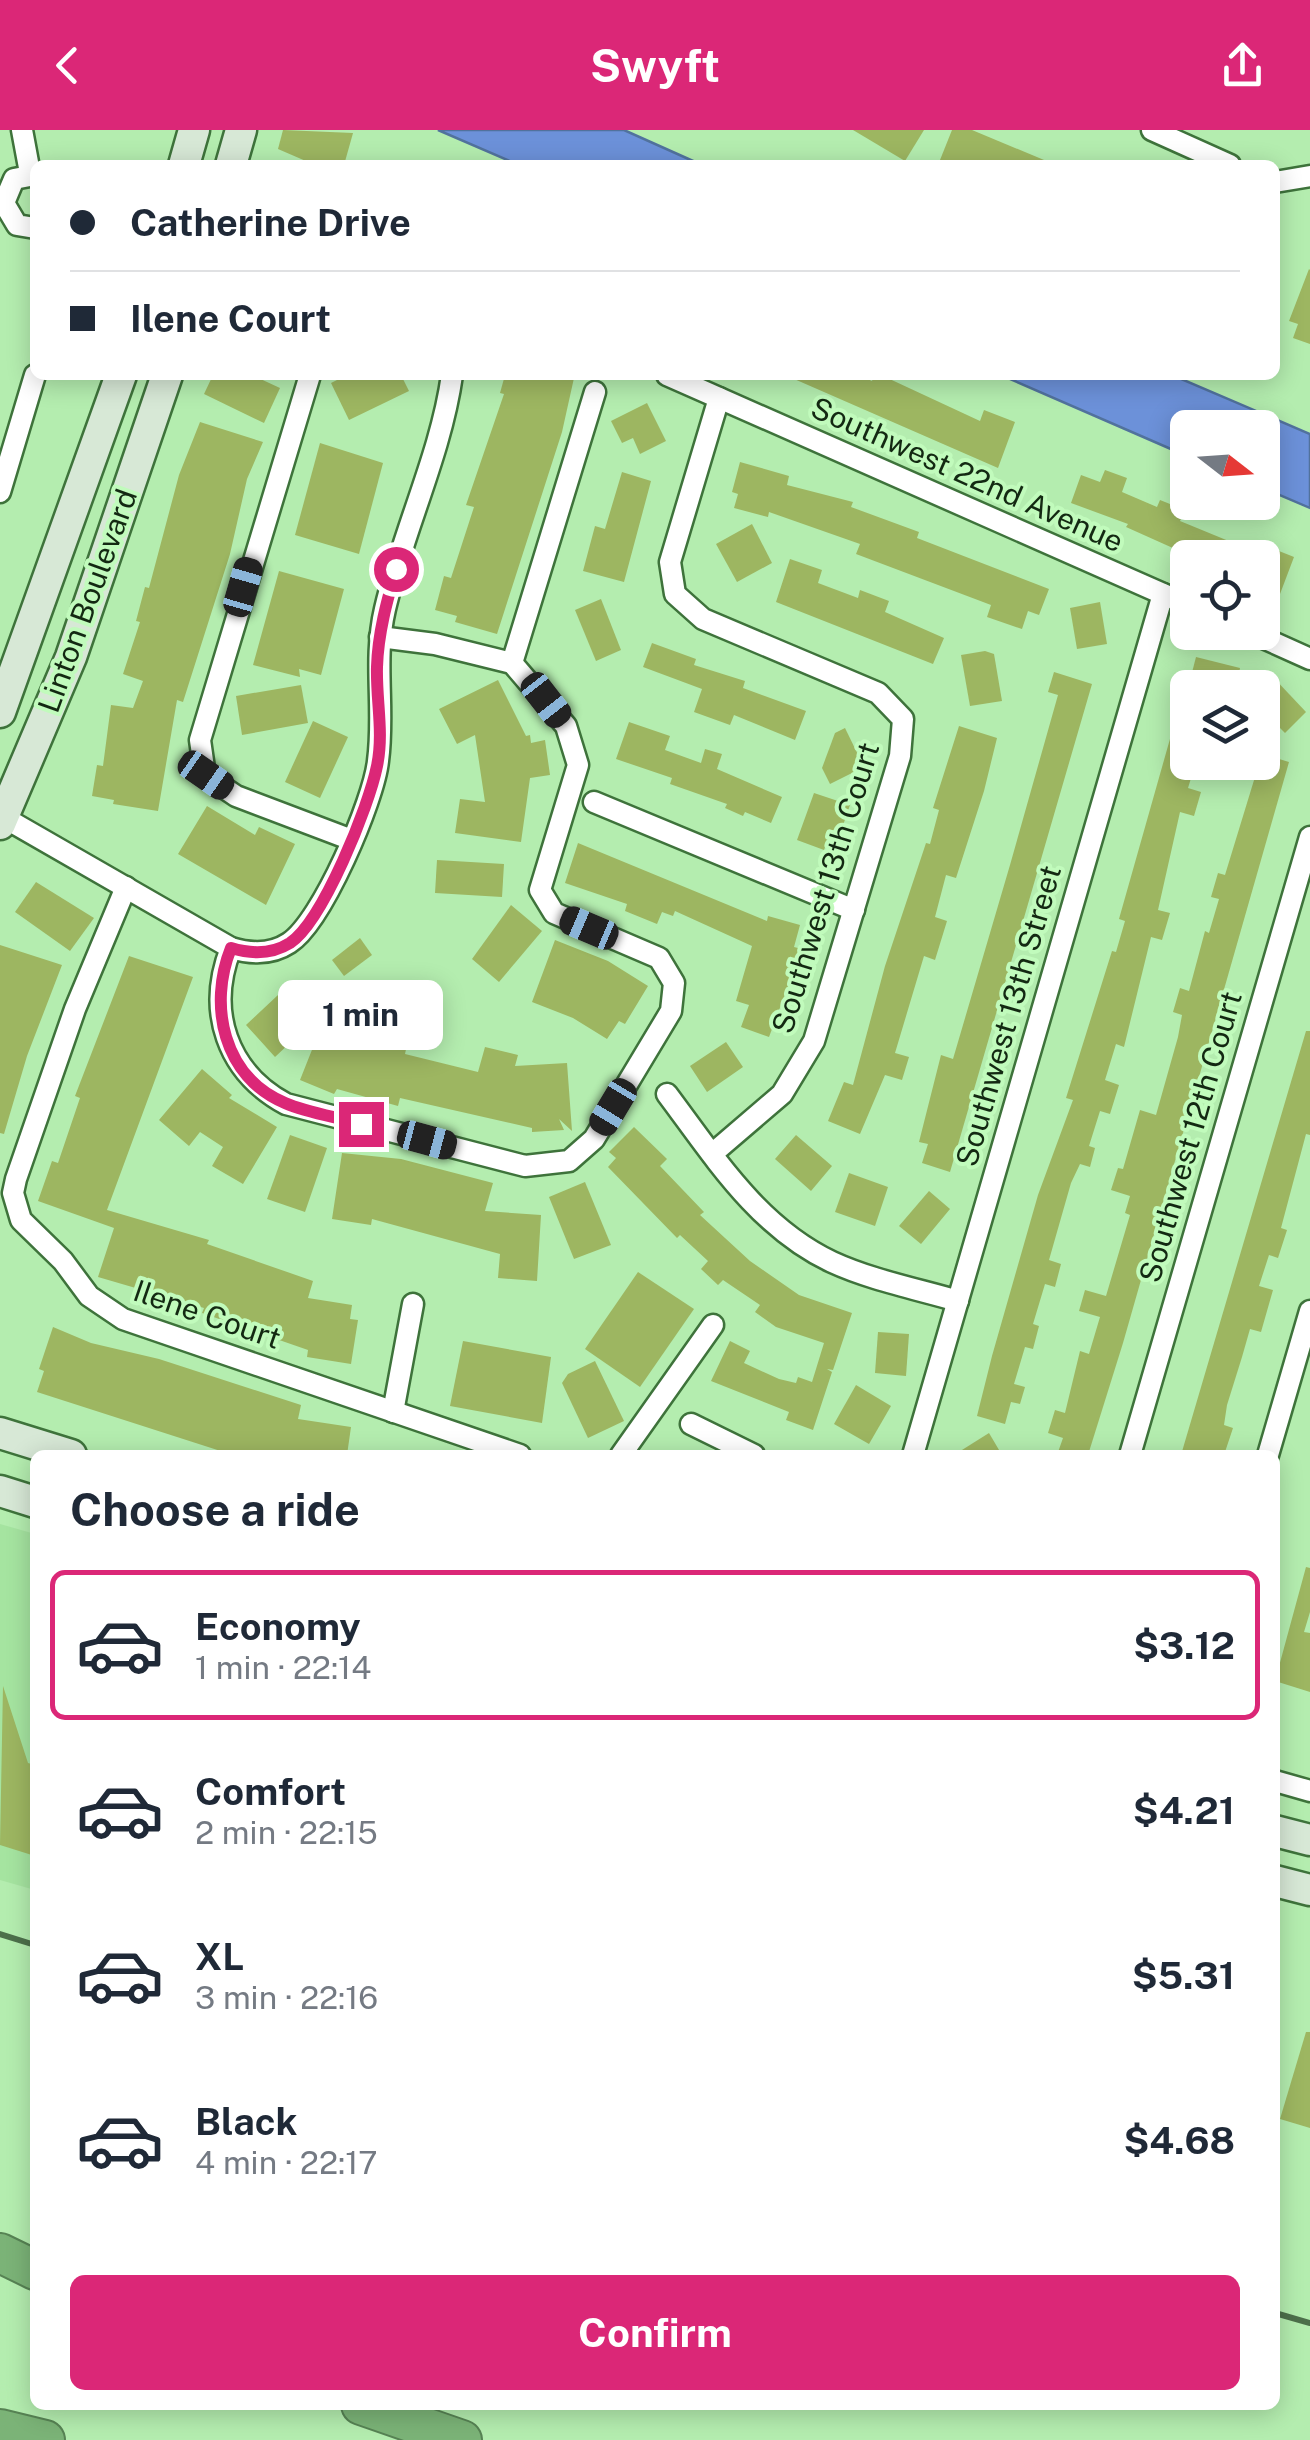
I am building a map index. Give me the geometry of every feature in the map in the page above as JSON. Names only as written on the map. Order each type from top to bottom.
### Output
[{"type":"highway","points":[[0,2253],[30,2268]]},
{"type":"highway","points":[[375,2410],[462,2440]]},
{"type":"highway","points":[[0,2429],[45,2440]]},
{"type":"main road","points":[[185,160],[194,130]]},
{"type":"main road","points":[[232,160],[241,130]]},
{"type":"main road","name":"Linton Boulevard","points":[[0,712],[120,380]]},
{"type":"main road","name":"Linton Boulevard","points":[[1,818],[72,657],[165,380]]},
{"type":"main road","points":[[0,1433],[55,1450]]},
{"type":"main road","points":[[0,1491],[30,1500]]},
{"type":"main road","points":[[1280,1831],[1310,1840]]},
{"type":"main road","points":[[1280,1882],[1310,1890]]},
{"type":"street","points":[[22,130],[30,165]]},
{"type":"street","points":[[1152,130],[1219,160]]},
{"type":"street","points":[[30,175],[14,179],[4,203],[10,219],[30,226]]},
{"type":"street","points":[[1280,181],[1306,178]]},
{"type":"street","points":[[0,492],[34,380]]},
{"type":"street","points":[[308,380],[254,548],[200,740],[206,775],[236,796],[352,840]]},
{"type":"street","points":[[1,818],[231,948],[260,953],[288,944],[300,934],[352,840],[378,761],[380,637],[451,380]]},
{"type":"street","name":"Southwest 22nd Avenue","points":[[678,380],[1170,597]]},
{"type":"street","points":[[512,663],[595,392]]},
{"type":"street","name":"Southwest 13th Court","points":[[712,1154],[761,1116],[800,1069],[820,1027],[900,756],[903,719],[878,692],[703,619],[676,594],[670,562],[719,398]]},
{"type":"street","name":"Southwest 13th Street","points":[[914,1450],[1163,594]]},
{"type":"street","points":[[231,948],[222,976],[220,1016],[228,1043],[242,1068],[286,1104],[525,1166],[569,1161],[594,1139],[671,1012],[674,983],[660,958],[554,913],[545,903],[542,876],[578,764],[566,726],[512,663],[435,644],[380,637]]},
{"type":"street","points":[[1280,646],[1310,659]]},
{"type":"street","points":[[594,802],[854,910]]},
{"type":"street","name":"Southwest 12th Court","points":[[1131,1450],[1310,837]]},
{"type":"street","name":"Ilene Court","points":[[126,887],[75,1009],[16,1179],[15,1207],[31,1230],[64,1261],[89,1296],[123,1320],[505,1450]]},
{"type":"street","points":[[667,1094],[756,1208],[807,1250],[852,1270],[958,1301]]},
{"type":"street","points":[[392,1412],[413,1304]]},
{"type":"street","points":[[1269,1450],[1310,1311]]},
{"type":"street","points":[[625,1450],[713,1325]]},
{"type":"street","points":[[691,1424],[744,1450]]},
{"type":"street","points":[[1280,1782],[1310,1791]]},
{"type":"shaded area","points":[[0,1524],[30,1533],[30,1889],[0,1880]]},
{"type":"water","points":[[438,130],[624,130],[691,160],[507,160]]},
{"type":"water","points":[[1012,380],[1184,380],[1254,410],[1170,410],[1170,449]]},
{"type":"water","points":[[1280,421],[1310,434],[1310,508],[1280,495]]},
{"type":"building","points":[[283,130],[353,133],[345,160],[303,160],[278,149]]},
{"type":"building","points":[[853,130],[924,130],[903,160]]},
{"type":"building","points":[[952,130],[972,130],[1044,160],[940,160]]},
{"type":"building","points":[[1309,269],[1310,344],[1293,338],[1298,324],[1289,321]]},
{"type":"building","points":[[211,380],[263,380],[280,388],[264,423],[204,394]]},
{"type":"building","points":[[404,380],[409,391],[349,420],[331,383]]},
{"type":"building","points":[[504,380],[574,380],[562,432],[497,634],[455,622],[457,616],[435,610],[444,576],[451,578],[474,507],[466,505],[504,394],[500,393]]},
{"type":"building","points":[[796,380],[892,380],[980,421],[984,410],[1015,422],[998,468]]},
{"type":"building","points":[[647,403],[666,441],[640,454],[633,438],[622,443],[611,421]]},
{"type":"building","points":[[200,422],[263,442],[247,479],[230,554],[183,702],[177,700],[158,811],[113,804],[114,800],[92,796],[97,765],[103,766],[111,705],[133,708],[143,681],[123,674],[179,475]]},
{"type":"building","points":[[320,443],[383,463],[359,554],[295,535]]},
{"type":"building","points":[[740,462],[789,476],[787,485],[853,502],[851,507],[919,532],[917,538],[1049,589],[1039,615],[1028,611],[1022,629],[987,617],[991,605],[856,554],[860,544],[769,512],[768,517],[734,508],[738,494],[732,492]]},
{"type":"building","points":[[1105,470],[1127,478],[1122,492],[1157,507],[1160,500],[1170,504],[1170,520],[1180,520],[1226,540],[1170,540],[1170,547],[1126,527],[1128,524],[1071,503],[1081,475],[1100,482]]},
{"type":"building","points":[[622,472],[651,481],[624,582],[583,571],[595,526],[605,529]]},
{"type":"building","points":[[752,524],[772,563],[737,582],[716,544]]},
{"type":"building","points":[[1280,551],[1294,557],[1280,594]]},
{"type":"building","points":[[790,559],[822,570],[818,583],[858,598],[860,590],[889,601],[885,612],[944,638],[933,664],[776,602]]},
{"type":"building","points":[[279,571],[344,589],[321,675],[299,669],[300,677],[253,665]]},
{"type":"building","points":[[601,599],[621,650],[596,661],[575,610]]},
{"type":"building","points":[[1100,602],[1107,644],[1077,649],[1070,608]]},
{"type":"building","points":[[652,643],[696,659],[694,665],[745,681],[743,688],[806,711],[795,740],[734,715],[730,725],[694,712],[702,689],[643,667]]},
{"type":"building","points":[[985,651],[994,654],[1002,701],[970,706],[961,655]]},
{"type":"building","points":[[1196,657],[1240,668],[1240,670],[1193,670]]},
{"type":"building","points":[[1054,672],[1092,684],[950,1172],[922,1163],[928,1144],[919,1142],[941,1055],[953,1059],[1010,865],[1058,695],[1048,692]]},
{"type":"building","points":[[498,680],[531,743],[545,740],[550,775],[530,778],[521,842],[455,833],[460,799],[485,802],[475,735],[457,744],[439,709]]},
{"type":"building","points":[[1280,684],[1306,712],[1285,733],[1280,728]]},
{"type":"building","points":[[301,685],[308,723],[242,735],[236,696]]},
{"type":"building","points":[[313,721],[348,737],[320,798],[285,782]]},
{"type":"building","points":[[629,722],[670,736],[665,750],[701,763],[705,749],[722,754],[717,769],[782,797],[771,823],[745,812],[743,816],[725,808],[727,804],[670,784],[672,778],[616,759]]},
{"type":"building","points":[[959,726],[997,738],[956,878],[946,875],[935,917],[947,921],[935,960],[924,956],[895,1053],[909,1057],[902,1080],[885,1075],[860,1134],[828,1121],[844,1082],[853,1085],[885,966],[926,843],[930,844],[939,810],[933,808]]},
{"type":"building","points":[[845,728],[864,767],[830,784],[822,768],[835,733]]},
{"type":"building","points":[[1170,739],[1170,780],[1190,780],[1188,788],[1201,792],[1194,816],[1180,812],[1158,910],[1170,913],[1162,940],[1151,937],[1124,1047],[1116,1044],[1105,1080],[1119,1085],[1110,1114],[1100,1111],[1089,1146],[1095,1148],[1090,1167],[1080,1164],[1071,1183],[1049,1260],[1061,1264],[1055,1287],[1045,1284],[1033,1324],[1039,1326],[1033,1349],[1025,1347],[1014,1384],[1025,1387],[1020,1404],[1011,1402],[1005,1424],[977,1416],[1038,1195],[1073,1100],[1066,1098],[1125,921],[1119,919]]},
{"type":"building","points":[[1280,759],[1289,762],[1090,1450],[1059,1450],[1063,1438],[1048,1433],[1055,1410],[1065,1413],[1080,1351],[1089,1354],[1100,1317],[1079,1311],[1085,1290],[1106,1296],[1130,1215],[1125,1213],[1130,1196],[1111,1190],[1118,1168],[1123,1169],[1140,1110],[1156,1115],[1182,1015],[1173,1012],[1180,988],[1189,991],[1205,931],[1209,933],[1219,899],[1211,897],[1218,873],[1225,875],[1254,780],[1280,780]]},
{"type":"building","points":[[814,793],[850,805],[840,834],[832,830],[824,850],[797,840]]},
{"type":"building","points":[[207,806],[255,835],[259,827],[295,844],[266,905],[178,854]]},
{"type":"building","points":[[578,843],[767,921],[768,916],[800,925],[794,947],[802,949],[769,1037],[741,1027],[749,1005],[736,1001],[752,946],[675,911],[673,916],[662,912],[657,924],[625,911],[627,904],[565,883]]},
{"type":"building","points":[[437,860],[504,864],[502,897],[435,893]]},
{"type":"building","points":[[36,882],[94,918],[70,951],[15,912]]},
{"type":"building","points":[[511,905],[542,931],[499,982],[472,959]]},
{"type":"building","points":[[360,938],[372,955],[344,976],[332,960]]},
{"type":"building","points":[[555,940],[608,961],[648,986],[625,1024],[619,1021],[607,1039],[573,1018],[532,1002]]},
{"type":"building","points":[[0,945],[62,965],[27,1056],[4,1134],[0,1133]]},
{"type":"building","points":[[129,956],[193,977],[107,1210],[209,1240],[207,1244],[313,1281],[308,1298],[352,1305],[350,1319],[358,1320],[351,1364],[307,1357],[308,1350],[202,1313],[204,1308],[98,1277],[114,1228],[38,1201],[52,1161],[58,1163],[80,1098],[75,1096]]},
{"type":"building","points":[[297,987],[322,1013],[275,1057],[246,1025],[278,995],[283,1000]]},
{"type":"building","points":[[325,1017],[376,1039],[378,1032],[408,1040],[405,1054],[478,1072],[485,1047],[518,1055],[515,1066],[567,1063],[572,1131],[559,1119],[564,1130],[532,1132],[532,1128],[400,1098],[398,1106],[337,1089],[334,1094],[300,1080]]},
{"type":"building","points":[[1306,1031],[1310,1031],[1310,1135],[1306,1134],[1281,1228],[1287,1230],[1278,1258],[1269,1255],[1259,1286],[1273,1290],[1261,1332],[1250,1329],[1227,1405],[1224,1425],[1233,1428],[1226,1450],[1182,1450]]},
{"type":"building","points":[[726,1042],[743,1067],[707,1092],[690,1066]]},
{"type":"building","points":[[202,1069],[232,1095],[229,1098],[277,1127],[243,1184],[212,1166],[223,1147],[200,1132],[189,1146],[159,1120]]},
{"type":"building","points":[[634,1127],[667,1159],[660,1166],[704,1212],[700,1215],[750,1261],[799,1295],[852,1313],[833,1370],[827,1369],[832,1372],[813,1430],[786,1420],[789,1412],[711,1381],[730,1341],[750,1351],[744,1363],[779,1379],[796,1383],[798,1377],[812,1382],[824,1343],[776,1327],[755,1312],[760,1305],[723,1280],[718,1285],[701,1269],[708,1261],[680,1235],[677,1238],[608,1167],[616,1158],[609,1152]]},
{"type":"building","points":[[290,1135],[327,1148],[305,1212],[267,1199]]},
{"type":"building","points":[[796,1135],[832,1166],[811,1191],[775,1159]]},
{"type":"building","points":[[342,1153],[401,1159],[493,1183],[485,1211],[541,1215],[537,1281],[498,1278],[500,1254],[372,1219],[371,1225],[332,1219]]},
{"type":"building","points":[[849,1173],[888,1187],[875,1226],[835,1212]]},
{"type":"building","points":[[585,1182],[611,1245],[574,1259],[549,1197]]},
{"type":"building","points":[[929,1191],[950,1209],[921,1244],[899,1226]]},
{"type":"building","points":[[638,1272],[694,1309],[640,1387],[585,1349]]},
{"type":"building","points":[[53,1327],[91,1343],[159,1359],[301,1405],[298,1419],[351,1427],[348,1450],[217,1450],[37,1392],[44,1371],[39,1369]]},
{"type":"building","points":[[878,1332],[909,1334],[906,1376],[875,1373]]},
{"type":"building","points":[[463,1341],[551,1357],[542,1423],[450,1406]]},
{"type":"building","points":[[595,1361],[624,1421],[588,1438],[562,1383],[568,1374]]},
{"type":"building","points":[[856,1385],[891,1406],[869,1444],[834,1424]]},
{"type":"building","points":[[989,1433],[999,1450],[962,1450]]},
{"type":"building","points":[[1306,1567],[1310,1568],[1310,1612],[1304,1632],[1310,1633],[1310,1692],[1280,1683],[1280,1663]]},
{"type":"building","points":[[3,1686],[30,1764],[30,1854],[0,1845]]},
{"type":"building","points":[[1306,2032],[1310,2032],[1310,2128],[1280,2119]]},
{"type":"railway","points":[[0,1934],[30,1943]]},
{"type":"railway","points":[[1280,2314],[1310,2323]]},
{"type":"route","points":[[361,1124],[286,1104],[262,1089],[234,1056],[223,1030],[219,1001],[224,964],[231,948],[260,953],[275,950],[300,934],[352,840],[370,795],[378,761],[377,667],[385,608],[396,569]]}]
